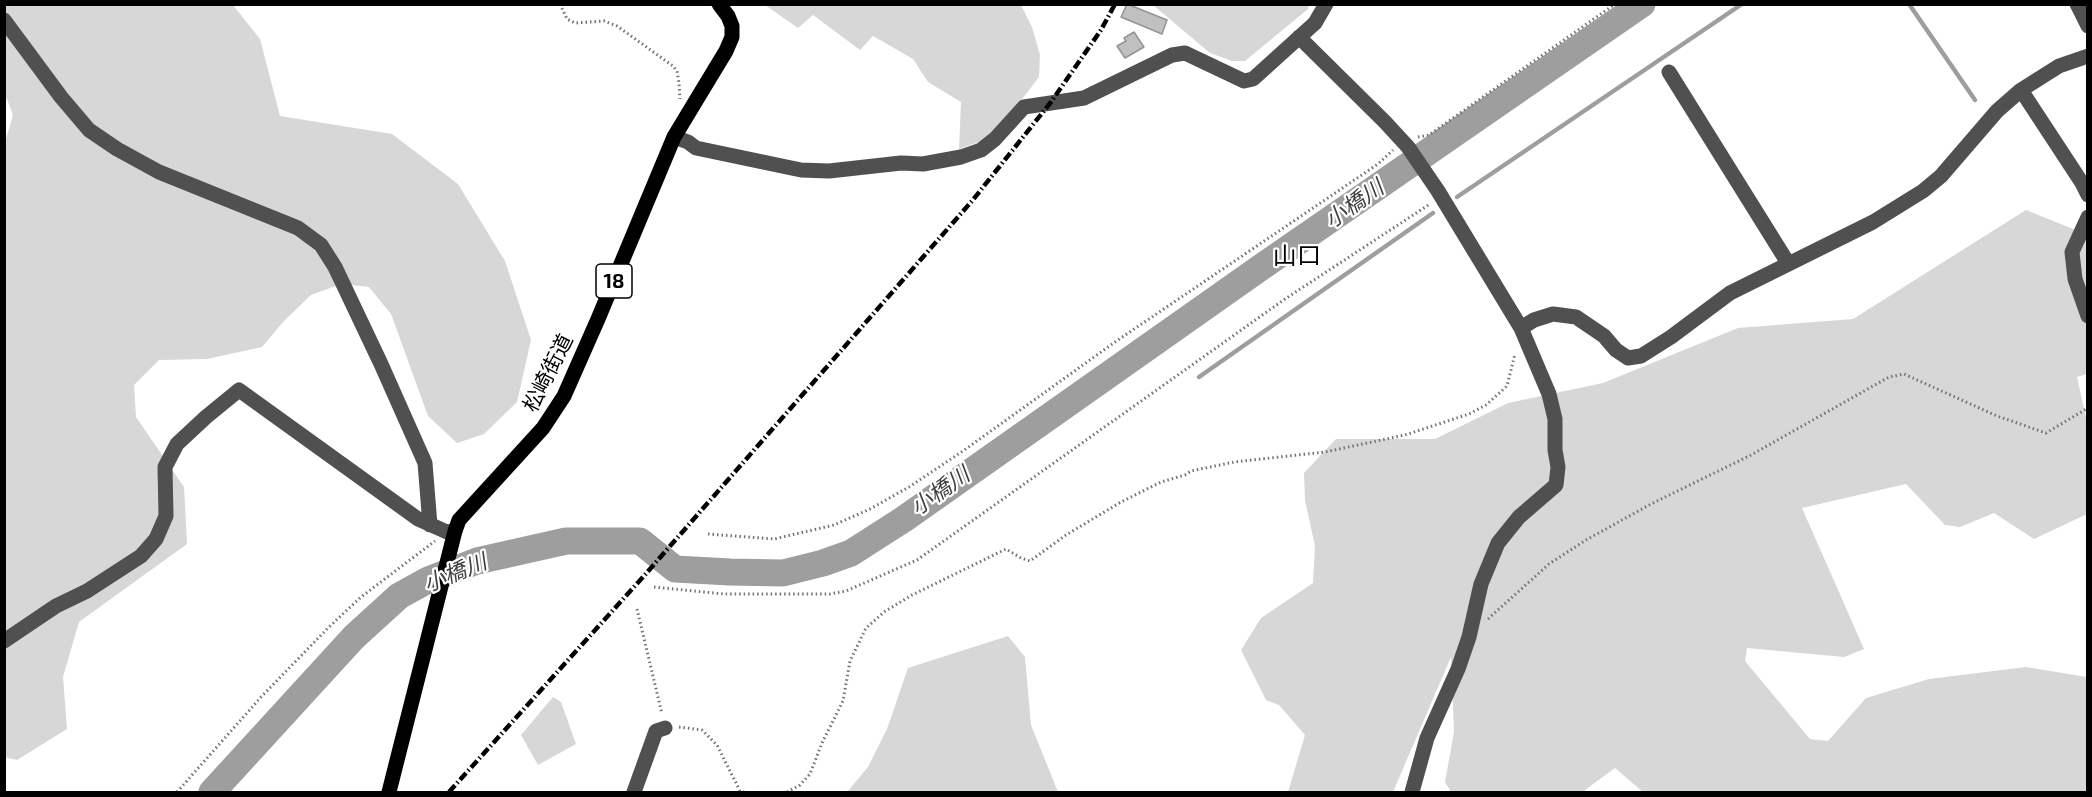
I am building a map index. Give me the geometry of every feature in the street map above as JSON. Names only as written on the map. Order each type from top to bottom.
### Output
[{"type":"main road","name":"松崎街道","points":[[389,792],[435,608],[445,531],[459,520],[543,428],[564,396],[674,137],[726,51],[732,37],[732,26],[719,4]]},
{"type":"street","points":[[674,137],[696,148],[801,170],[829,171],[901,163],[923,164],[961,157],[981,150],[995,139],[1024,107],[1084,98],[1172,55],[1185,53],[1244,81],[1253,79],[1315,23],[1326,4]]},
{"type":"street","points":[[2077,4],[2088,26]]},
{"type":"street","points":[[4,20],[61,97],[89,130],[117,149],[159,172],[297,228],[321,245],[335,267],[425,464],[445,531]]},
{"type":"street","points":[[1299,37],[1404,144],[1439,194],[1521,328],[1549,393],[1555,419],[1556,485],[1519,517],[1498,543],[1481,584],[1469,637],[1458,669],[1427,738],[1412,792]]},
{"type":"street","points":[[1521,328],[1534,320],[1552,314],[1576,317],[1604,336],[1616,350],[1628,358],[1641,356],[1671,337],[1730,293],[1873,222],[1923,191],[1941,176],[1997,111],[2021,90],[2059,66],[2088,56]]},
{"type":"street","points":[[1669,72],[1788,263]]},
{"type":"street","points":[[2021,90],[2088,195]]},
{"type":"street","points":[[2088,217],[2072,252],[2075,279],[2088,316]]},
{"type":"street","points":[[4,641],[56,606],[87,591],[141,556],[156,539],[166,516],[165,467],[177,444],[239,390],[418,519],[445,531]]},
{"type":"street","points":[[634,792],[656,731],[665,728]]},
{"type":"path","points":[[560,4],[567,19],[575,23],[604,21],[617,26],[673,66],[677,71],[679,97],[685,118]]},
{"type":"path","points":[[708,534],[774,539],[834,525],[870,509],[909,487],[1115,342],[1378,164],[1404,144],[1410,136],[1429,135],[1615,4]]},
{"type":"path","points":[[654,587],[724,594],[830,594],[846,591],[917,560],[1286,299],[1439,194]]},
{"type":"path","points":[[787,792],[800,785],[810,774],[822,743],[843,701],[850,661],[866,628],[884,612],[912,594],[1006,549],[1030,561],[1066,535],[1121,502],[1161,482],[1191,471],[1234,462],[1325,452],[1405,435],[1469,414],[1486,405],[1507,386],[1521,328]]},
{"type":"path","points":[[1469,637],[1549,564],[1586,540],[1751,455],[1889,377],[1904,374],[1997,416],[2046,433],[2088,408]]},
{"type":"path","points":[[177,792],[262,696],[328,627],[361,597],[445,531]]},
{"type":"path","points":[[637,609],[665,728],[680,726],[702,730],[717,745],[740,791],[744,792]]},
{"type":"shaded area","points":[[5,5],[233,5],[260,39],[280,116],[392,134],[458,184],[505,261],[531,340],[517,402],[484,434],[457,443],[428,416],[391,314],[369,287],[341,284],[311,295],[283,322],[262,347],[207,359],[159,360],[134,385],[136,417],[184,487],[187,544],[79,622],[63,677],[67,729],[17,760],[4,757],[4,139],[6,139],[13,115],[5,94]]},
{"type":"shaded area","points":[[765,5],[1021,5],[1032,27],[1040,55],[1039,77],[1002,125],[985,140],[959,149],[961,102],[928,82],[913,59],[873,36],[860,50],[813,15],[798,28]]},
{"type":"shaded area","points":[[1153,5],[1309,5],[1308,9],[1245,61],[1232,61],[1210,53]]},
{"type":"shaded area","points":[[2026,210],[2083,233],[2087,238],[2087,374],[2077,377],[2087,422],[2087,514],[2034,539],[1994,513],[1960,527],[1945,525],[1906,484],[1802,508],[1864,649],[1844,657],[1747,648],[1745,661],[1810,739],[1828,741],[1866,698],[1929,679],[2026,667],[2087,677],[2087,792],[1643,792],[1615,768],[1585,792],[1451,792],[1445,782],[1454,732],[1451,657],[1393,792],[1288,792],[1305,735],[1279,705],[1266,700],[1241,650],[1261,618],[1313,583],[1315,546],[1305,500],[1304,473],[1336,439],[1435,439],[1508,403],[1603,383],[1738,328],[1853,319]]},
{"type":"shaded area","points":[[1008,636],[1025,657],[1031,725],[1058,792],[847,792],[868,767],[887,729],[908,668]]},
{"type":"shaded area","points":[[553,697],[561,702],[576,744],[538,765],[521,735]]},
{"type":"building","points":[[1127,4],[1167,20],[1162,34],[1121,17]]},
{"type":"building","points":[[1134,32],[1144,47],[1125,58],[1117,46],[1126,41],[1124,38]]},
{"type":"waterway","name":"小橋川","points":[[212,792],[354,637],[399,596],[428,580],[477,561],[566,541],[640,541],[675,569],[783,573],[851,553],[904,519],[1260,268],[1642,4]]},
{"type":"waterway","points":[[1457,197],[1742,4]]},
{"type":"waterway","points":[[1909,4],[1975,100]]},
{"type":"waterway","points":[[1199,377],[1433,213]]},
{"type":"railway","points":[[449,792],[643,577],[972,201],[1051,102],[1101,30],[1115,4]]},
{"type":"district","name":"山口","points":[[1297,256]]}]
